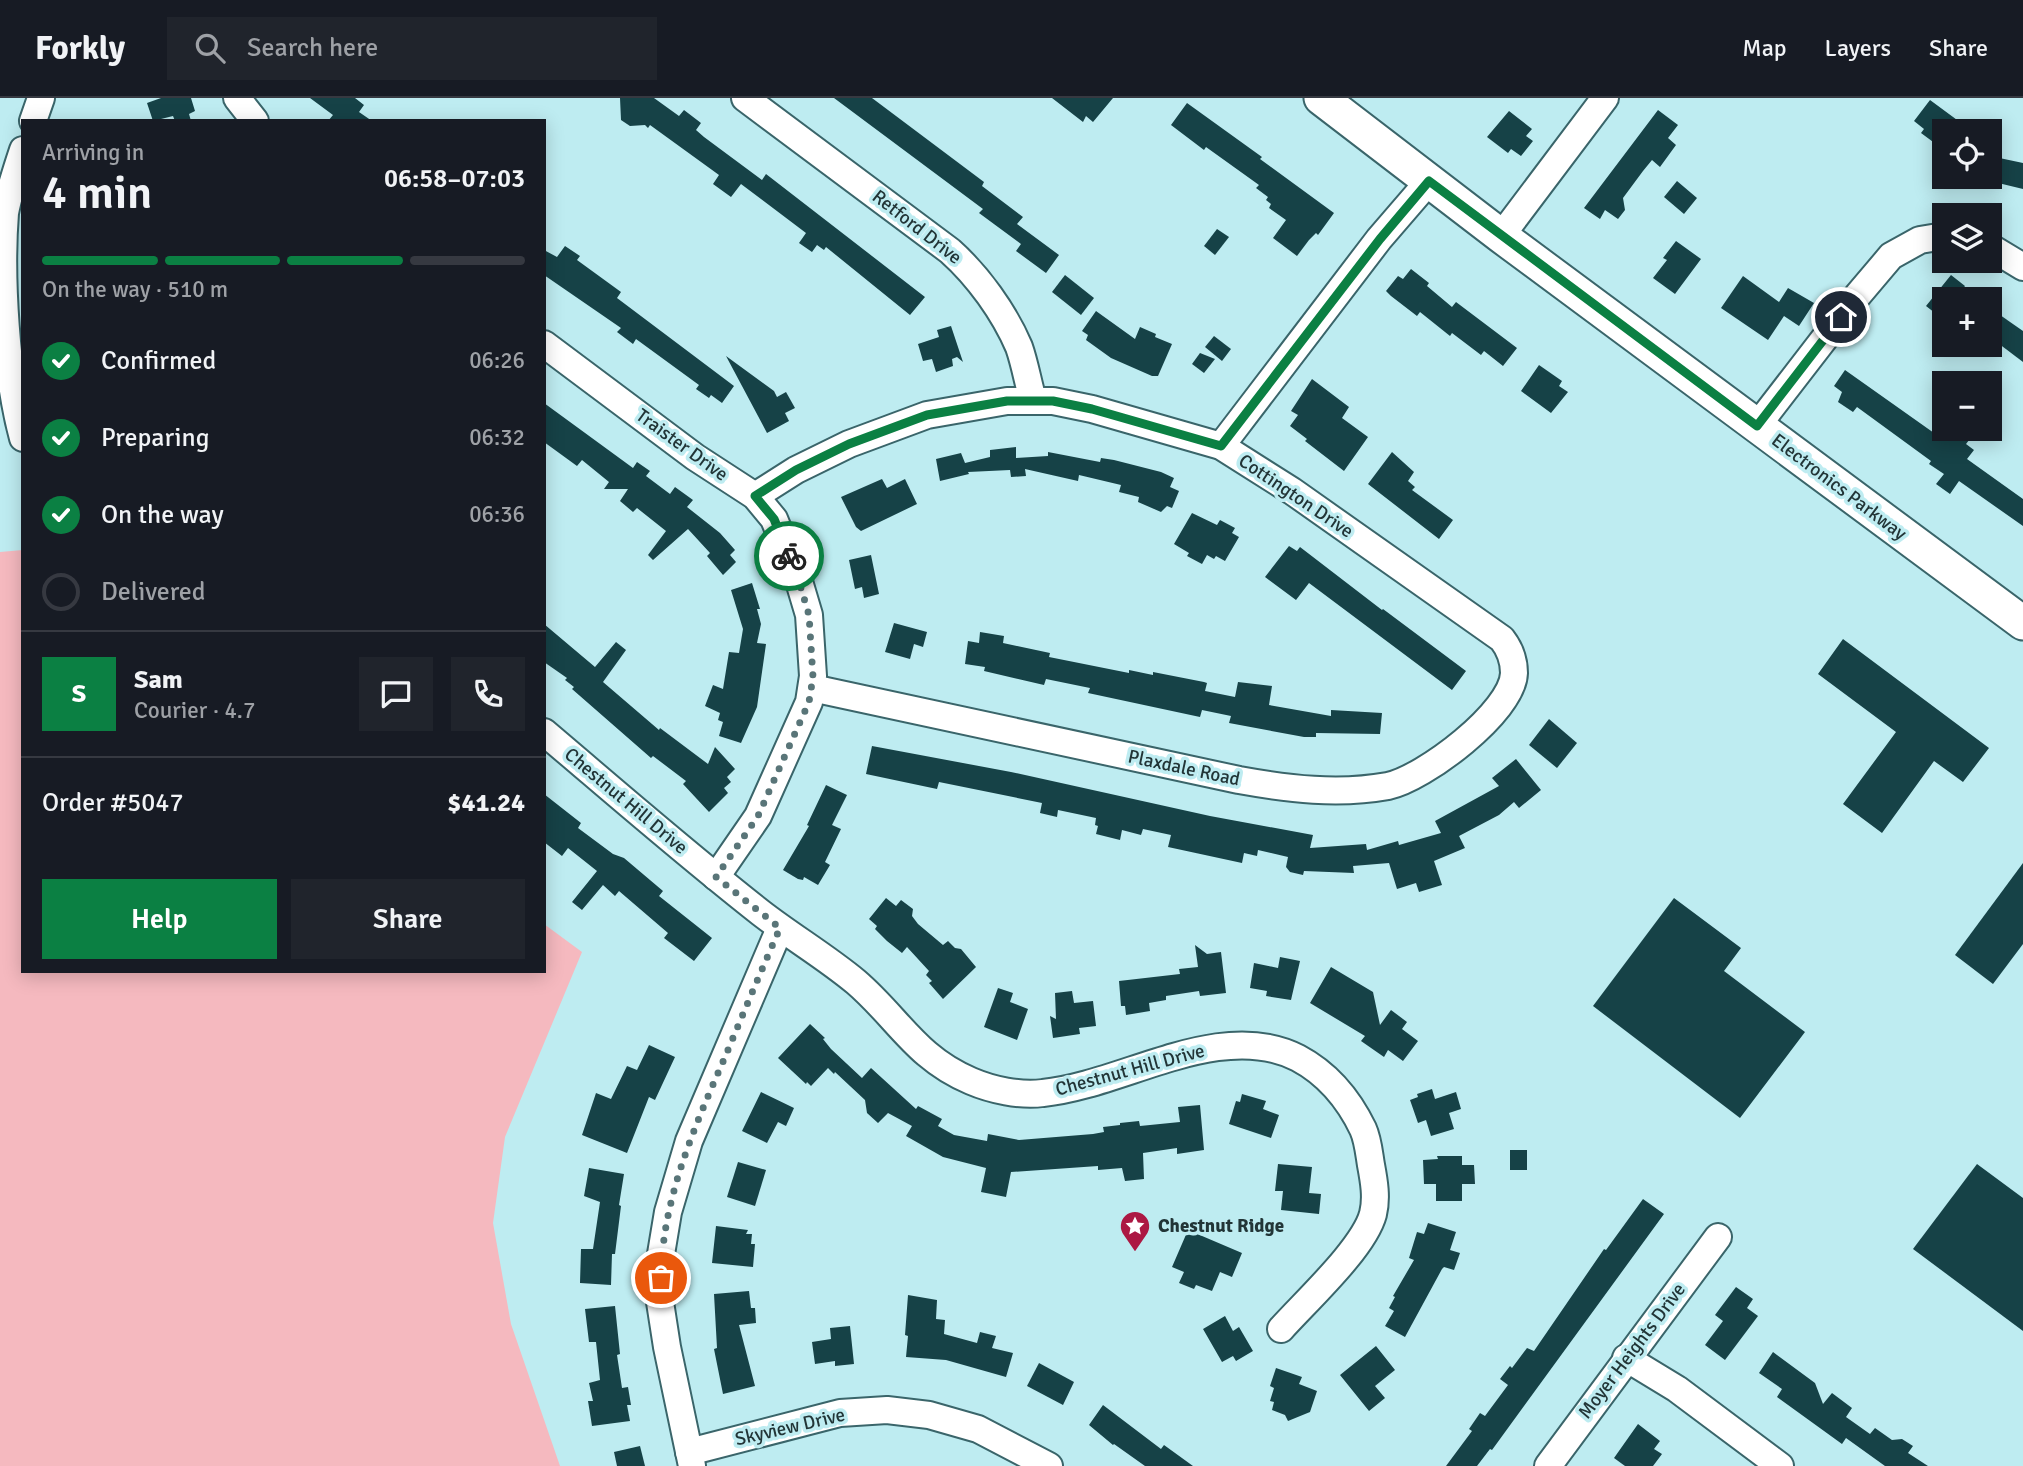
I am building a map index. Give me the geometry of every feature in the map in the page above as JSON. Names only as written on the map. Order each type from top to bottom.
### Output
[{"type":"main road","name":"Electronics Parkway","points":[[1321,98],[1501,236],[2023,623]]},
{"type":"street","points":[[34,119],[41,98]]},
{"type":"street","points":[[237,98],[254,119]]},
{"type":"street","name":"Retford Drive","points":[[745,98],[968,267],[1003,317],[1019,348],[1033,400]]},
{"type":"street","points":[[1501,236],[1605,98]]},
{"type":"street","points":[[21,157],[1,231],[1,293],[12,398],[21,431]]},
{"type":"street","points":[[1221,446],[1380,239],[1429,181]]},
{"type":"street","points":[[1757,426],[1891,256],[1920,240],[1932,238]]},
{"type":"street","points":[[2002,254],[2023,267]]},
{"type":"street","name":"Traister Drive","points":[[546,345],[695,457],[755,496],[774,519],[798,578],[809,615],[812,688],[809,702],[758,816],[716,877]]},
{"type":"street","name":"Cottington Drive","points":[[755,496],[796,470],[849,444],[927,415],[1007,401],[1033,400],[1092,409],[1221,446],[1292,491],[1502,639],[1510,648],[1514,674]]},
{"type":"street","name":"Plaxdale Road","points":[[812,688],[1239,780],[1292,789],[1357,791],[1392,785],[1429,768],[1475,733],[1492,714],[1510,686],[1514,674]]},
{"type":"street","name":"Chestnut Hill Drive","points":[[546,734],[716,877],[780,928],[855,982],[884,1009],[898,1028],[935,1062],[973,1082],[1012,1092],[1042,1093],[1086,1084],[1216,1046],[1254,1044],[1282,1050],[1310,1064],[1328,1079],[1351,1105],[1366,1135],[1374,1178],[1375,1201],[1372,1217],[1347,1258],[1281,1328]]},
{"type":"street","points":[[691,1459],[660,1302],[661,1254],[668,1212],[689,1141],[780,928]]},
{"type":"street","name":"Moyer Heights Drive","points":[[1548,1466],[1718,1237]]},
{"type":"street","points":[[1626,1358],[1677,1390],[1780,1466]]},
{"type":"street","name":"Skyview Drive","points":[[691,1459],[840,1413],[887,1410],[929,1415],[978,1429],[1049,1466]]},
{"type":"shaded area","points":[[21,550],[21,973],[546,973],[546,925],[582,952],[505,1137],[493,1223],[511,1324],[560,1466],[0,1466],[0,552]]},
{"type":"building","points":[[161,98],[191,98],[195,111],[189,114],[190,119],[174,119],[173,116],[152,119],[147,103]]},
{"type":"building","points":[[310,98],[355,98],[364,105],[359,112],[369,119],[330,119],[333,115]]},
{"type":"building","points":[[620,98],[654,98],[679,116],[684,110],[701,123],[696,130],[704,137],[762,180],[766,174],[925,297],[910,315],[826,247],[824,250],[817,245],[812,252],[799,243],[806,233],[741,184],[731,197],[713,184],[719,175],[650,125],[648,128],[645,125],[630,126],[621,120]]},
{"type":"building","points":[[834,98],[872,98],[984,182],[982,186],[1023,217],[1017,224],[1059,255],[1046,273],[1016,251],[1021,244],[979,213],[983,209]]},
{"type":"building","points":[[1052,98],[1113,98],[1093,122],[1086,116],[1083,122]]},
{"type":"building","points":[[1930,100],[1956,119],[1932,119],[1932,141],[1921,133],[1924,129],[1914,121]]},
{"type":"building","points":[[1187,103],[1334,213],[1318,235],[1316,233],[1297,256],[1273,238],[1286,220],[1269,208],[1271,204],[1266,200],[1268,197],[1256,188],[1259,185],[1171,125]]},
{"type":"building","points":[[1658,110],[1678,125],[1668,138],[1676,145],[1660,167],[1652,160],[1643,171],[1623,198],[1625,210],[1618,219],[1605,210],[1600,219],[1584,208]]},
{"type":"building","points":[[1509,111],[1532,129],[1526,136],[1533,141],[1521,156],[1511,149],[1508,153],[1487,137]]},
{"type":"building","points":[[2002,159],[2023,163],[2023,189],[2002,184]]},
{"type":"building","points":[[1677,181],[1697,198],[1684,214],[1664,197]]},
{"type":"building","points":[[1217,229],[1229,237],[1215,255],[1204,246]]},
{"type":"building","points":[[1676,241],[1701,259],[1675,294],[1653,278],[1667,260],[1663,258]]},
{"type":"building","points":[[565,246],[580,256],[577,260],[621,292],[617,298],[734,386],[722,403],[696,389],[699,385],[636,339],[633,344],[617,332],[621,328],[546,276],[546,251],[557,257]]},
{"type":"building","points":[[1411,269],[1452,307],[1456,302],[1517,348],[1503,366],[1484,351],[1481,355],[1452,333],[1450,336],[1420,312],[1417,316],[1386,291],[1398,276],[1403,279]]},
{"type":"building","points":[[1065,275],[1094,298],[1081,315],[1052,292]]},
{"type":"building","points":[[1951,275],[1965,286],[1964,287],[1941,287]]},
{"type":"building","points":[[1743,276],[1779,302],[1788,288],[1814,303],[1799,326],[1784,316],[1768,340],[1721,308]]},
{"type":"building","points":[[1932,299],[1932,311],[1926,306]]},
{"type":"building","points":[[1096,311],[1135,339],[1140,327],[1172,344],[1158,376],[1152,376],[1111,358],[1086,340],[1088,335],[1082,331]]},
{"type":"building","points":[[2002,316],[2023,331],[2023,362],[2002,346]]},
{"type":"building","points":[[951,326],[963,362],[957,357],[952,359],[953,366],[936,372],[932,359],[923,361],[918,344],[939,337],[937,330]]},
{"type":"building","points":[[1214,336],[1231,349],[1222,361],[1205,347]]},
{"type":"building","points":[[1200,353],[1215,359],[1204,373],[1192,364]]},
{"type":"building","points":[[726,356],[774,391],[777,397],[786,392],[795,408],[785,413],[789,421],[767,433]]},
{"type":"building","points":[[1539,365],[1562,381],[1559,386],[1568,392],[1551,413],[1521,391]]},
{"type":"building","points":[[1845,370],[1932,432],[1932,441],[1968,441],[1966,444],[1974,450],[1967,459],[2023,499],[2023,526],[1959,481],[1950,494],[1936,484],[1944,474],[1929,464],[1931,461],[1857,407],[1853,412],[1838,402],[1842,392],[1834,386]]},
{"type":"building","points":[[1312,379],[1349,407],[1342,418],[1368,437],[1344,471],[1290,426],[1298,415],[1291,411]]},
{"type":"building","points":[[546,404],[633,468],[637,462],[650,471],[646,476],[670,494],[675,487],[693,500],[687,507],[720,533],[735,550],[730,555],[736,562],[723,575],[707,556],[710,553],[688,529],[653,560],[648,555],[666,531],[637,508],[633,512],[620,501],[628,489],[604,489],[609,482],[582,460],[577,466],[546,443]]},
{"type":"building","points":[[1016,447],[1016,458],[1048,456],[1048,452],[1100,462],[1101,458],[1114,460],[1161,472],[1174,478],[1170,487],[1179,491],[1172,508],[1167,506],[1161,512],[1138,502],[1139,497],[1119,492],[1121,485],[1079,475],[1078,481],[1025,469],[1026,476],[1011,477],[1010,470],[968,472],[969,474],[940,481],[936,459],[961,453],[965,463],[990,457],[990,450]]},
{"type":"building","points":[[1392,452],[1414,472],[1408,481],[1415,487],[1412,490],[1453,520],[1439,539],[1368,484]]},
{"type":"building","points":[[882,479],[887,488],[905,479],[917,504],[861,531],[856,527],[841,497]]},
{"type":"building","points":[[1192,513],[1217,525],[1220,520],[1235,528],[1232,533],[1239,537],[1225,561],[1207,555],[1202,564],[1187,556],[1189,553],[1174,544]]},
{"type":"building","points":[[1289,546],[1297,551],[1300,547],[1466,671],[1452,690],[1309,583],[1296,600],[1265,577]]},
{"type":"building","points":[[871,555],[879,594],[864,598],[862,587],[855,589],[849,560]]},
{"type":"building","points":[[752,583],[760,609],[757,609],[761,624],[757,643],[766,644],[757,707],[741,743],[719,736],[723,722],[718,720],[720,713],[705,706],[713,685],[723,689],[729,652],[739,653],[743,629],[731,590]]},
{"type":"building","points":[[894,623],[927,632],[923,647],[914,644],[910,659],[885,652]]},
{"type":"building","points":[[546,626],[595,667],[616,642],[626,650],[603,682],[659,730],[660,728],[708,764],[715,747],[735,769],[727,777],[731,782],[724,788],[728,793],[709,812],[683,784],[686,781],[653,756],[651,758],[572,689],[574,687],[565,680],[567,678],[546,663]]},
{"type":"building","points":[[980,632],[1004,636],[1003,643],[1050,653],[1049,657],[1129,673],[1129,670],[1153,675],[1153,672],[1204,682],[1207,683],[1205,691],[1235,697],[1238,682],[1272,686],[1269,705],[1331,716],[1331,710],[1382,713],[1380,734],[1316,733],[1316,737],[1304,737],[1229,723],[1231,716],[1202,710],[1200,717],[1088,693],[1090,688],[1046,679],[1044,685],[984,671],[985,667],[965,664],[968,641],[979,643]]},
{"type":"building","points":[[1843,639],[1989,748],[1963,782],[1934,761],[1882,833],[1843,804],[1896,732],[1818,674]]},
{"type":"building","points":[[1549,719],[1577,743],[1557,768],[1529,745]]},
{"type":"building","points":[[872,746],[1313,835],[1310,848],[1366,844],[1367,850],[1398,841],[1399,845],[1441,833],[1435,821],[1499,786],[1492,778],[1516,759],[1541,790],[1519,808],[1514,802],[1499,815],[1459,836],[1465,848],[1434,861],[1442,885],[1419,892],[1416,883],[1397,889],[1389,863],[1353,866],[1354,873],[1304,871],[1303,875],[1290,872],[1286,867],[1288,857],[1258,850],[1257,856],[1244,853],[1242,863],[1168,847],[1171,835],[1143,829],[1141,835],[1122,830],[1120,840],[1096,834],[1096,818],[1058,810],[1057,817],[1040,813],[1042,803],[939,782],[937,789],[866,774]]},
{"type":"building","points":[[826,785],[847,795],[832,825],[841,829],[825,862],[830,865],[818,885],[804,877],[803,880],[798,879],[783,870],[809,826],[807,825]]},
{"type":"building","points":[[546,796],[581,823],[578,828],[613,854],[624,858],[663,891],[659,896],[712,938],[694,961],[664,938],[668,933],[619,891],[615,896],[603,885],[582,910],[572,902],[597,871],[568,848],[562,856],[546,844]]},
{"type":"building","points":[[2023,863],[2023,944],[1993,984],[1955,955]]},
{"type":"building","points":[[886,898],[896,906],[901,900],[913,909],[912,916],[918,924],[943,945],[948,941],[955,948],[961,949],[976,967],[943,999],[929,983],[932,981],[926,975],[929,971],[907,947],[902,953],[875,929],[877,926],[869,919]]},
{"type":"building","points":[[1674,898],[1741,948],[1724,971],[1805,1032],[1740,1118],[1593,1006]]},
{"type":"building","points":[[1195,945],[1207,954],[1221,952],[1226,993],[1200,996],[1199,991],[1166,996],[1166,1000],[1149,1003],[1150,1011],[1126,1015],[1125,1006],[1121,1006],[1119,981],[1180,974],[1179,969],[1198,967]]},
{"type":"building","points":[[1280,957],[1300,961],[1291,1000],[1266,996],[1267,991],[1250,988],[1254,963],[1278,968]]},
{"type":"building","points":[[1331,967],[1373,992],[1380,1025],[1391,1010],[1407,1022],[1402,1029],[1418,1041],[1403,1061],[1388,1050],[1384,1057],[1361,1041],[1365,1036],[1310,1003]]},
{"type":"building","points":[[998,988],[1013,993],[1010,1002],[1028,1009],[1017,1040],[984,1027]]},
{"type":"building","points":[[1072,991],[1074,1003],[1093,1001],[1096,1026],[1079,1028],[1080,1034],[1053,1038],[1050,1016],[1056,1019],[1055,993]]},
{"type":"building","points":[[810,1024],[825,1038],[823,1039],[831,1049],[862,1078],[871,1068],[916,1109],[918,1106],[942,1119],[938,1126],[954,1135],[987,1141],[988,1134],[1019,1140],[1093,1134],[1104,1132],[1103,1127],[1120,1123],[1139,1121],[1140,1126],[1180,1122],[1178,1107],[1200,1105],[1204,1150],[1177,1154],[1177,1148],[1143,1153],[1144,1179],[1125,1181],[1122,1168],[1098,1170],[1098,1166],[1011,1172],[1006,1197],[981,1192],[986,1168],[943,1157],[906,1136],[912,1126],[888,1113],[878,1123],[867,1113],[865,1100],[828,1068],[811,1086],[778,1058]]},
{"type":"building","points":[[649,1045],[675,1057],[655,1100],[649,1097],[627,1153],[582,1135],[596,1093],[611,1099],[627,1066],[637,1070]]},
{"type":"building","points":[[1432,1089],[1435,1099],[1456,1092],[1461,1109],[1449,1113],[1454,1129],[1431,1136],[1426,1120],[1418,1123],[1410,1100],[1418,1097],[1417,1094]]},
{"type":"building","points":[[761,1092],[794,1108],[786,1126],[778,1122],[767,1143],[742,1131]]},
{"type":"building","points":[[1242,1094],[1266,1101],[1263,1109],[1279,1115],[1271,1138],[1229,1124],[1236,1101],[1240,1102]]},
{"type":"building","points":[[1510,1150],[1527,1150],[1527,1170],[1510,1170]]},
{"type":"building","points":[[1437,1156],[1462,1156],[1462,1165],[1474,1165],[1475,1184],[1462,1184],[1462,1201],[1436,1201],[1436,1184],[1424,1184],[1423,1160],[1438,1159]]},
{"type":"building","points":[[738,1162],[766,1170],[755,1206],[727,1197]]},
{"type":"building","points":[[1278,1164],[1312,1167],[1309,1193],[1321,1194],[1319,1214],[1281,1210],[1283,1191],[1275,1191]]},
{"type":"building","points":[[1977,1164],[2023,1198],[2023,1331],[1913,1249]]},
{"type":"building","points":[[589,1168],[624,1174],[615,1254],[612,1254],[611,1285],[580,1283],[581,1249],[593,1249],[600,1202],[584,1196]]},
{"type":"building","points":[[1643,1199],[1664,1214],[1492,1450],[1490,1449],[1477,1466],[1446,1466],[1472,1431],[1469,1429],[1480,1413],[1485,1416],[1508,1385],[1500,1379],[1527,1348],[1534,1351],[1604,1249],[1606,1250]]},
{"type":"building","points":[[1428,1223],[1456,1232],[1450,1250],[1460,1253],[1454,1270],[1444,1267],[1442,1269],[1405,1337],[1385,1326],[1394,1311],[1389,1308],[1395,1297],[1393,1296],[1414,1260],[1409,1258],[1417,1232],[1424,1234]]},
{"type":"building","points":[[716,1226],[748,1230],[746,1234],[752,1234],[751,1244],[755,1244],[753,1267],[712,1263]]},
{"type":"building","points":[[1188,1230],[1242,1253],[1232,1277],[1220,1272],[1212,1291],[1196,1285],[1194,1289],[1179,1283],[1184,1272],[1172,1267]]},
{"type":"building","points":[[1736,1287],[1753,1299],[1747,1308],[1758,1316],[1725,1360],[1705,1345],[1723,1321],[1715,1315]]},
{"type":"building","points":[[749,1291],[751,1308],[755,1308],[756,1323],[739,1325],[755,1386],[723,1394],[714,1349],[717,1348],[714,1294]]},
{"type":"building","points":[[908,1295],[937,1300],[936,1319],[945,1320],[944,1334],[977,1343],[980,1332],[996,1336],[992,1348],[1013,1353],[1006,1377],[946,1360],[906,1357]]},
{"type":"building","points":[[615,1306],[620,1354],[617,1355],[622,1388],[628,1387],[630,1421],[592,1426],[588,1401],[593,1401],[589,1383],[600,1380],[596,1342],[589,1342],[585,1309]]},
{"type":"building","points":[[1225,1316],[1233,1331],[1239,1327],[1253,1351],[1236,1361],[1233,1356],[1222,1362],[1203,1329]]},
{"type":"building","points":[[850,1326],[854,1364],[835,1366],[835,1361],[815,1364],[812,1342],[831,1339],[830,1328]]},
{"type":"building","points":[[1376,1346],[1395,1370],[1375,1386],[1385,1398],[1369,1411],[1340,1375]]},
{"type":"building","points":[[1773,1352],[1815,1383],[1823,1404],[1832,1393],[1852,1408],[1846,1417],[1870,1434],[1875,1428],[1892,1440],[1902,1439],[1913,1446],[1908,1453],[1928,1466],[1885,1466],[1846,1438],[1842,1444],[1777,1397],[1782,1389],[1759,1373]]},
{"type":"building","points":[[1039,1363],[1074,1382],[1063,1405],[1027,1386]]},
{"type":"building","points":[[1276,1368],[1302,1377],[1299,1384],[1317,1391],[1310,1412],[1288,1421],[1285,1415],[1272,1410],[1274,1402],[1270,1401],[1274,1388],[1270,1386]]},
{"type":"building","points":[[1103,1405],[1161,1449],[1164,1445],[1193,1466],[1145,1466],[1113,1445],[1089,1425]]},
{"type":"building","points":[[1638,1424],[1660,1441],[1654,1449],[1662,1454],[1653,1466],[1625,1466],[1614,1458]]},
{"type":"building","points":[[640,1446],[645,1466],[617,1466],[614,1452]]},
{"type":"way so far","points":[[661,1278],[661,1254],[668,1212],[689,1141],[780,928],[716,877],[758,816],[809,702],[813,677],[809,615],[789,556]]},
{"type":"place","name":"Chestnut Ridge","points":[[1135,1253]]},
{"type":"route","points":[[789,556],[774,519],[755,496],[796,470],[849,444],[927,415],[1007,401],[1053,401],[1092,409],[1221,446],[1380,239],[1429,181],[1757,426],[1841,317]]}]
